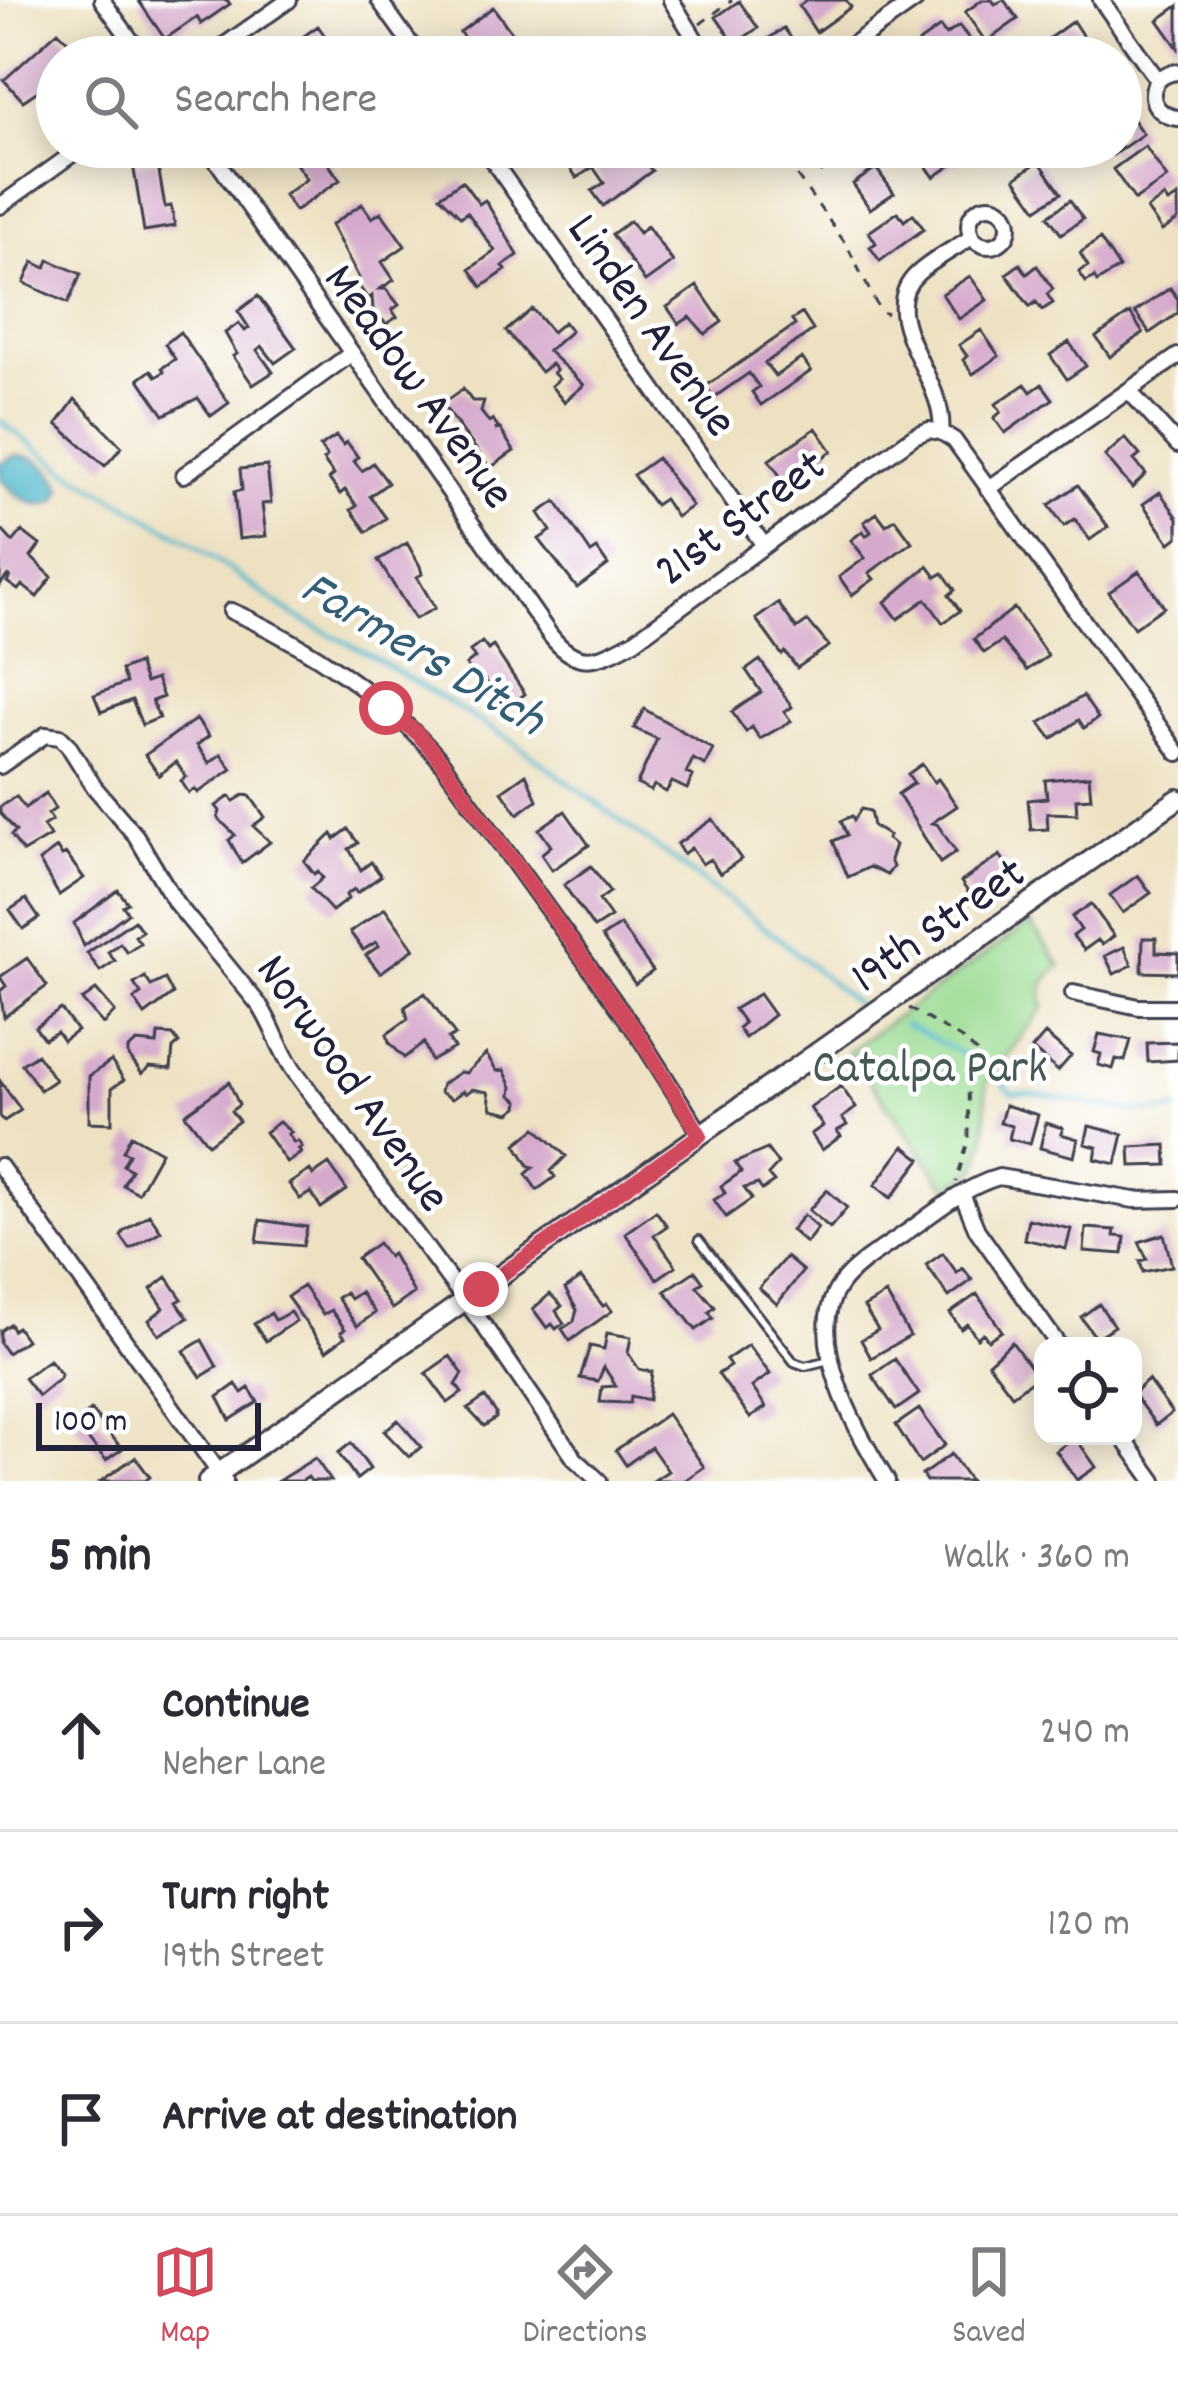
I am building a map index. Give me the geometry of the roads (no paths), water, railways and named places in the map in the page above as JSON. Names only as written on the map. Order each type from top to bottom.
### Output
[{"type":"street","points":[[102,0],[128,36]]},
{"type":"street","points":[[238,36],[289,0]]},
{"type":"street","points":[[380,0],[405,36]]},
{"type":"street","points":[[671,0],[692,36]]},
{"type":"street","points":[[865,36],[916,0]]},
{"type":"street","points":[[1101,0],[1127,36]]},
{"type":"street","points":[[1142,58],[1157,79]]},
{"type":"street","points":[[1178,73],[1169,71],[1157,79],[1151,92],[1154,107],[1165,117],[1178,118]]},
{"type":"street","points":[[0,206],[53,168]]},
{"type":"street","name":"Meadow Avenue","points":[[222,168],[550,634],[562,649],[579,658]]},
{"type":"street","name":"Linden Avenue","points":[[498,168],[763,544]]},
{"type":"street","points":[[971,237],[916,275],[906,287],[901,307],[903,322],[940,402],[941,432],[954,440],[1178,753]]},
{"type":"street","points":[[184,476],[352,352]]},
{"type":"street","points":[[988,489],[1178,356]]},
{"type":"street","points":[[1129,391],[1178,445]]},
{"type":"street","name":"21st Street","points":[[579,658],[604,658],[634,641],[914,436],[929,430],[941,432]]},
{"type":"street","points":[[231,611],[275,630],[418,734],[637,1033],[700,1135]]},
{"type":"street","name":"Norwood Avenue","points":[[0,766],[45,735],[60,737],[68,745],[95,788],[136,836],[176,903],[260,1006],[292,1069],[465,1300],[575,1459],[599,1481]]},
{"type":"street","name":"19th Street","points":[[217,1478],[1178,799]]},
{"type":"street","points":[[1073,993],[1139,1007],[1178,1007]]},
{"type":"street","points":[[0,1166],[217,1478]]},
{"type":"street","points":[[887,1481],[850,1414],[832,1359],[826,1317],[842,1282],[982,1182],[1016,1178],[1093,1195],[1178,1199]]},
{"type":"street","points":[[962,1195],[977,1230],[1053,1337]]},
{"type":"street","points":[[1128,1445],[1154,1481]]},
{"type":"lane","points":[[699,1240],[794,1362],[805,1366],[832,1359]]},
{"type":"water","points":[[16,455],[50,470],[62,488],[57,500],[33,503],[0,478],[0,464]]},
{"type":"waterway","name":"Farmers Ditch","points":[[0,421],[68,471],[189,541],[296,617],[365,652],[514,742],[780,939],[856,1004]]},
{"type":"waterway","name":"Farmers Ditch","points":[[904,1024],[987,1067],[1012,1093],[1115,1109],[1178,1110]]},
{"type":"park label","name":"Catalpa Park","points":[[930,1064]]}]
